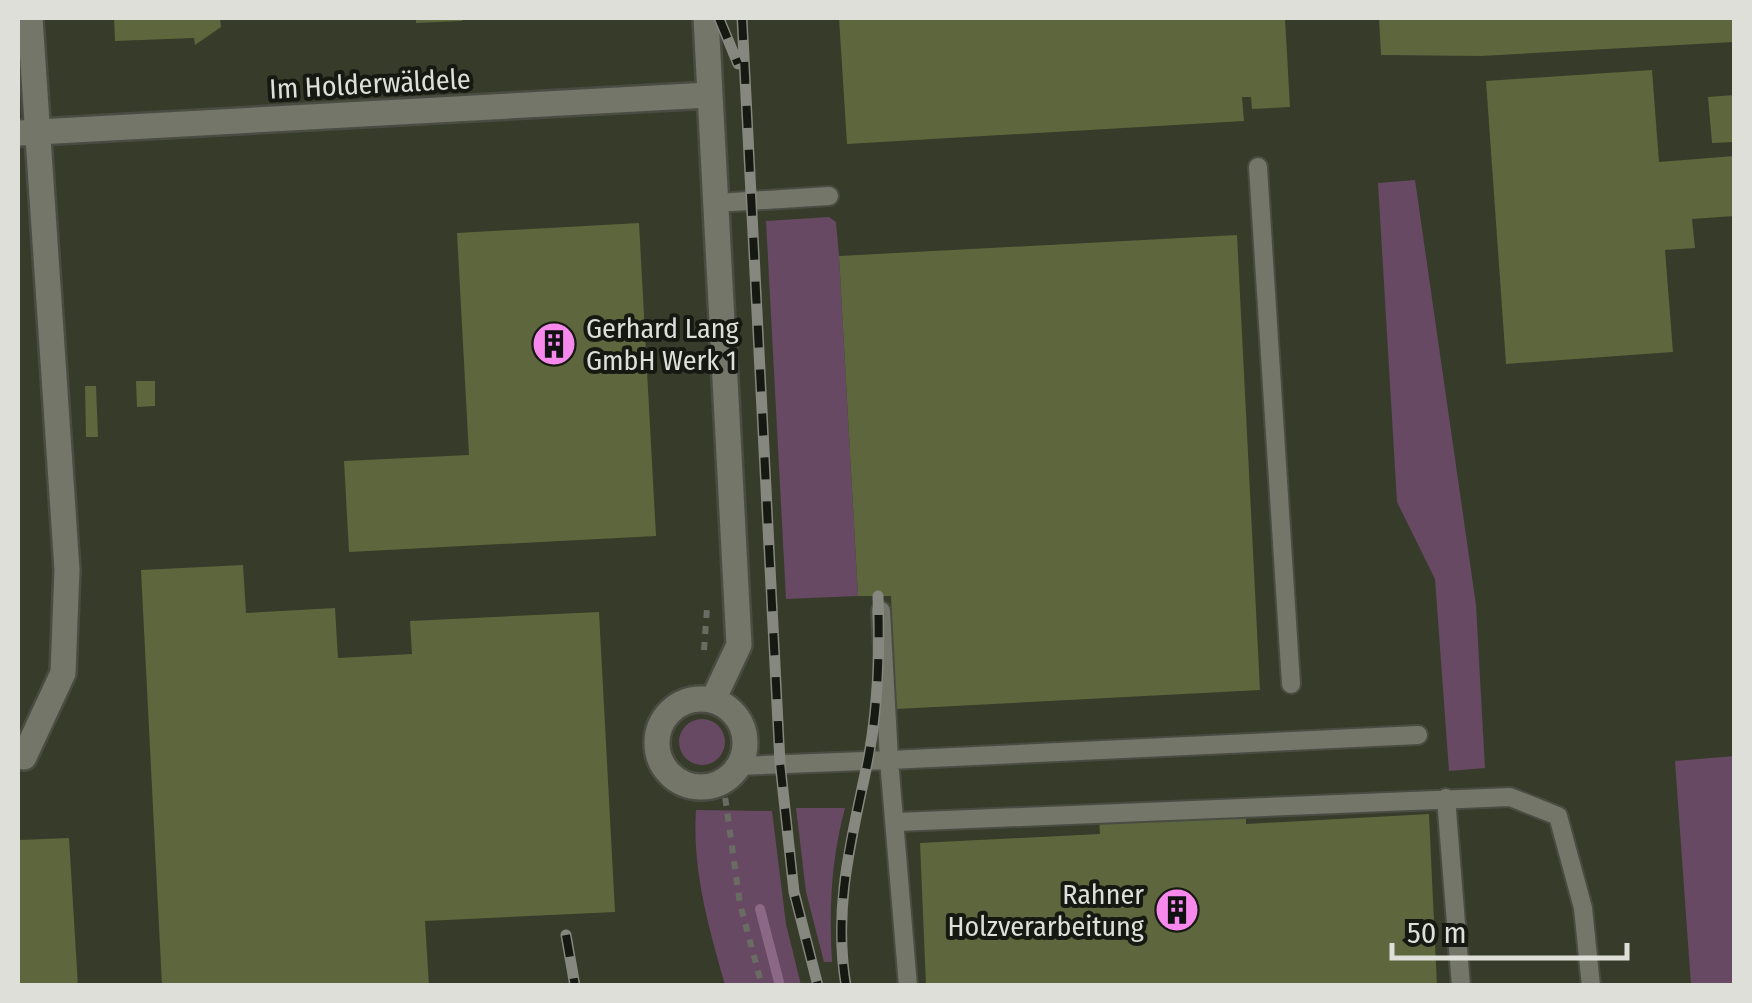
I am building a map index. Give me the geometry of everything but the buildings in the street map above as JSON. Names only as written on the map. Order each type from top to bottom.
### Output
[{"type":"street","points":[[24,757],[63,673],[67,570],[26,133],[30,18]]},
{"type":"street","points":[[706,18],[739,645],[713,700]]},
{"type":"street","name":"Im Holderwäldele","points":[[26,133],[709,95]]},
{"type":"street","points":[[690,700],[713,700],[740,722],[746,744],[731,774],[689,786],[669,774],[658,754],[658,731],[670,711],[690,700]]},
{"type":"lane","points":[[1258,167],[1290,684]]},
{"type":"lane","points":[[716,203],[829,196]]},
{"type":"lane","points":[[881,610],[908,986]]},
{"type":"lane","points":[[731,774],[890,760],[1418,736]]},
{"type":"lane","points":[[897,822],[1510,797],[1558,816],[1583,908],[1591,986]]},
{"type":"lane","points":[[1446,798],[1461,986]]},
{"type":"path","points":[[731,774],[740,904],[762,986]]},
{"type":"shaded area","points":[[18,18],[1734,18],[1734,985],[18,985]]},
{"type":"shaded area","points":[[1415,180],[1476,605],[1485,768],[1449,771],[1435,579],[1397,502],[1378,183]]},
{"type":"shaded area","points":[[829,217],[836,222],[839,256],[858,596],[786,599],[766,221]]},
{"type":"shaded area","points":[[702,719],[718,726],[725,742],[718,758],[702,765],[686,758],[679,742],[686,726]]},
{"type":"shaded area","points":[[1734,756],[1734,985],[1691,985],[1675,761]]},
{"type":"shaded area","points":[[796,808],[845,808],[832,884],[832,962],[824,962],[806,892]]},
{"type":"shaded area","points":[[696,810],[772,811],[786,924],[801,985],[725,985],[699,877]]},
{"type":"waterway","points":[[760,909],[780,986]]},
{"type":"railway","points":[[719,18],[738,64]]},
{"type":"railway","points":[[742,18],[780,763],[794,892],[818,986]]},
{"type":"railway","points":[[846,986],[843,902],[874,724],[878,596]]},
{"type":"railway","points":[[566,935],[575,986]]},
{"type":"place","name":"Gerhard Lang GmbH Werk 1","points":[[554,344]]},
{"type":"place","name":"Rahner Holzverarbeitung","points":[[1177,910]]}]
